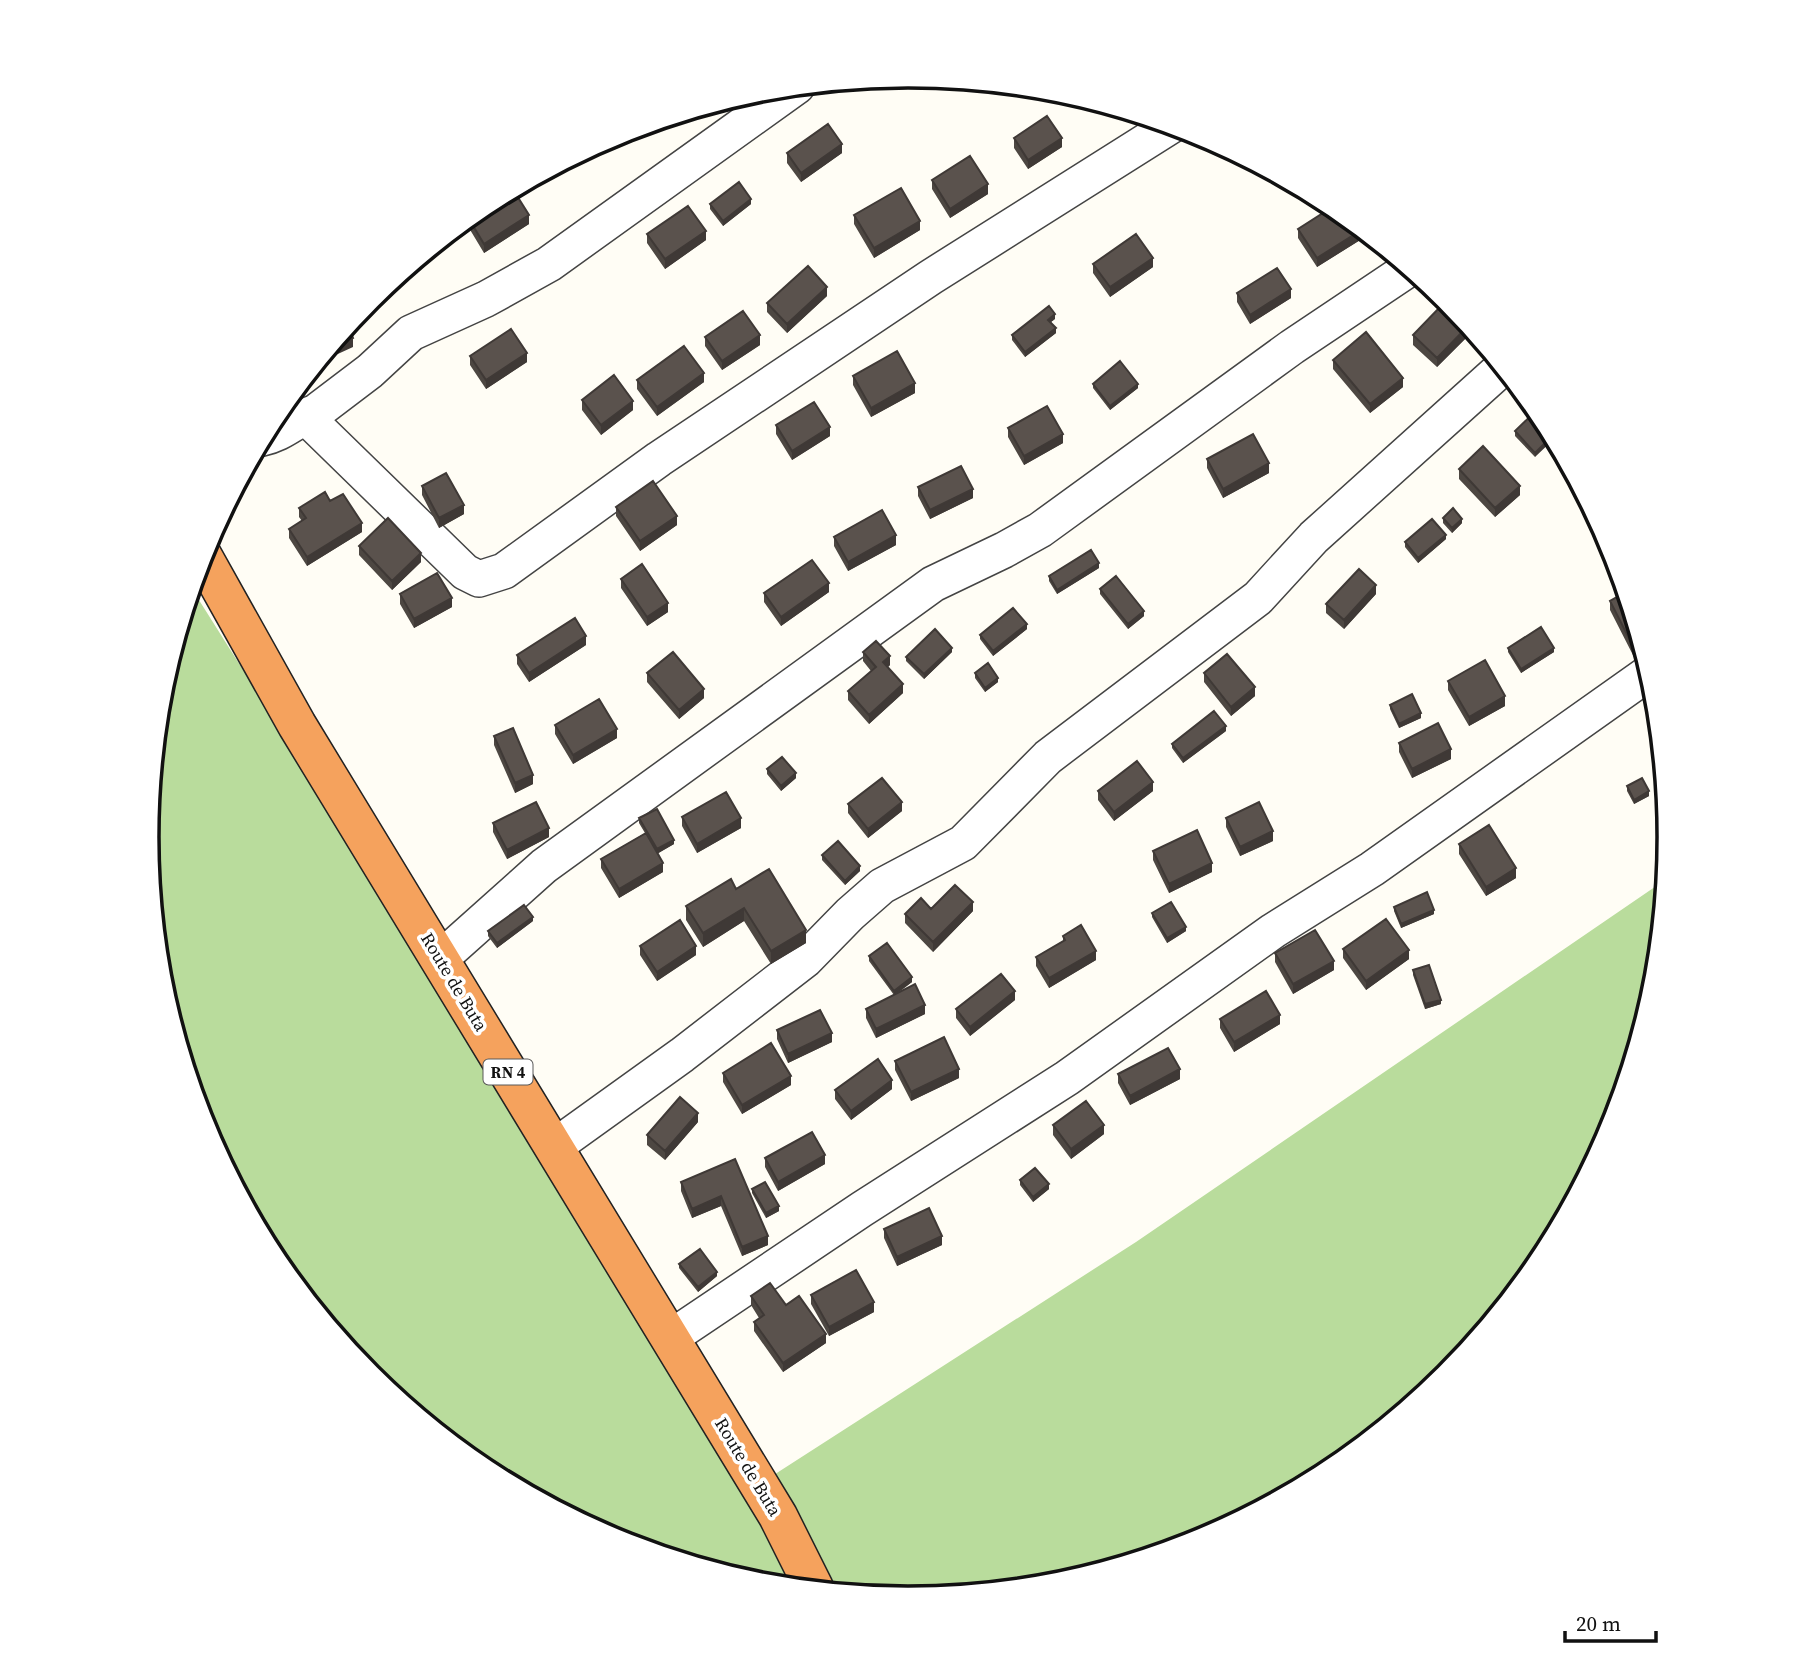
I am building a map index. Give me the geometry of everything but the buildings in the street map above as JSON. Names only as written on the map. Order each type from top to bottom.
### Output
[{"type":"highway","name":"Route de Buta","points":[[210,569],[297,725],[778,1516],[809,1579]]},
{"type":"street","points":[[276,436],[305,415],[316,412],[370,371],[411,333],[486,299],[549,264],[778,99]]},
{"type":"street","points":[[305,415],[465,572],[479,579],[504,571],[639,472],[908,292],[1161,132]]},
{"type":"street","points":[[440,959],[544,866],[933,584],[1040,530],[1292,347],[1402,273]]},
{"type":"street","points":[[554,1147],[682,1055],[805,960],[882,886],[963,843],[1048,757],[1258,598],[1314,537],[1497,374]]},
{"type":"street","points":[[670,1338],[862,1209],[1068,1078],[1273,931],[1372,869],[1640,679]]},
{"type":"green space","points":[[198,599],[438,979],[744,1494],[1136,1242],[1656,886],[1643,983],[1618,1077],[1580,1168],[1557,1211],[1531,1253],[1472,1330],[1402,1400],[1364,1431],[1325,1459],[1240,1508],[1149,1546],[1055,1571],[957,1584],[908,1586],[811,1579],[762,1571],[668,1546],[622,1528],[577,1508],[492,1459],[415,1400],[345,1330],[286,1253],[260,1211],[237,1168],[199,1077],[174,983],[161,885],[159,836],[166,739],[174,690]]}]
